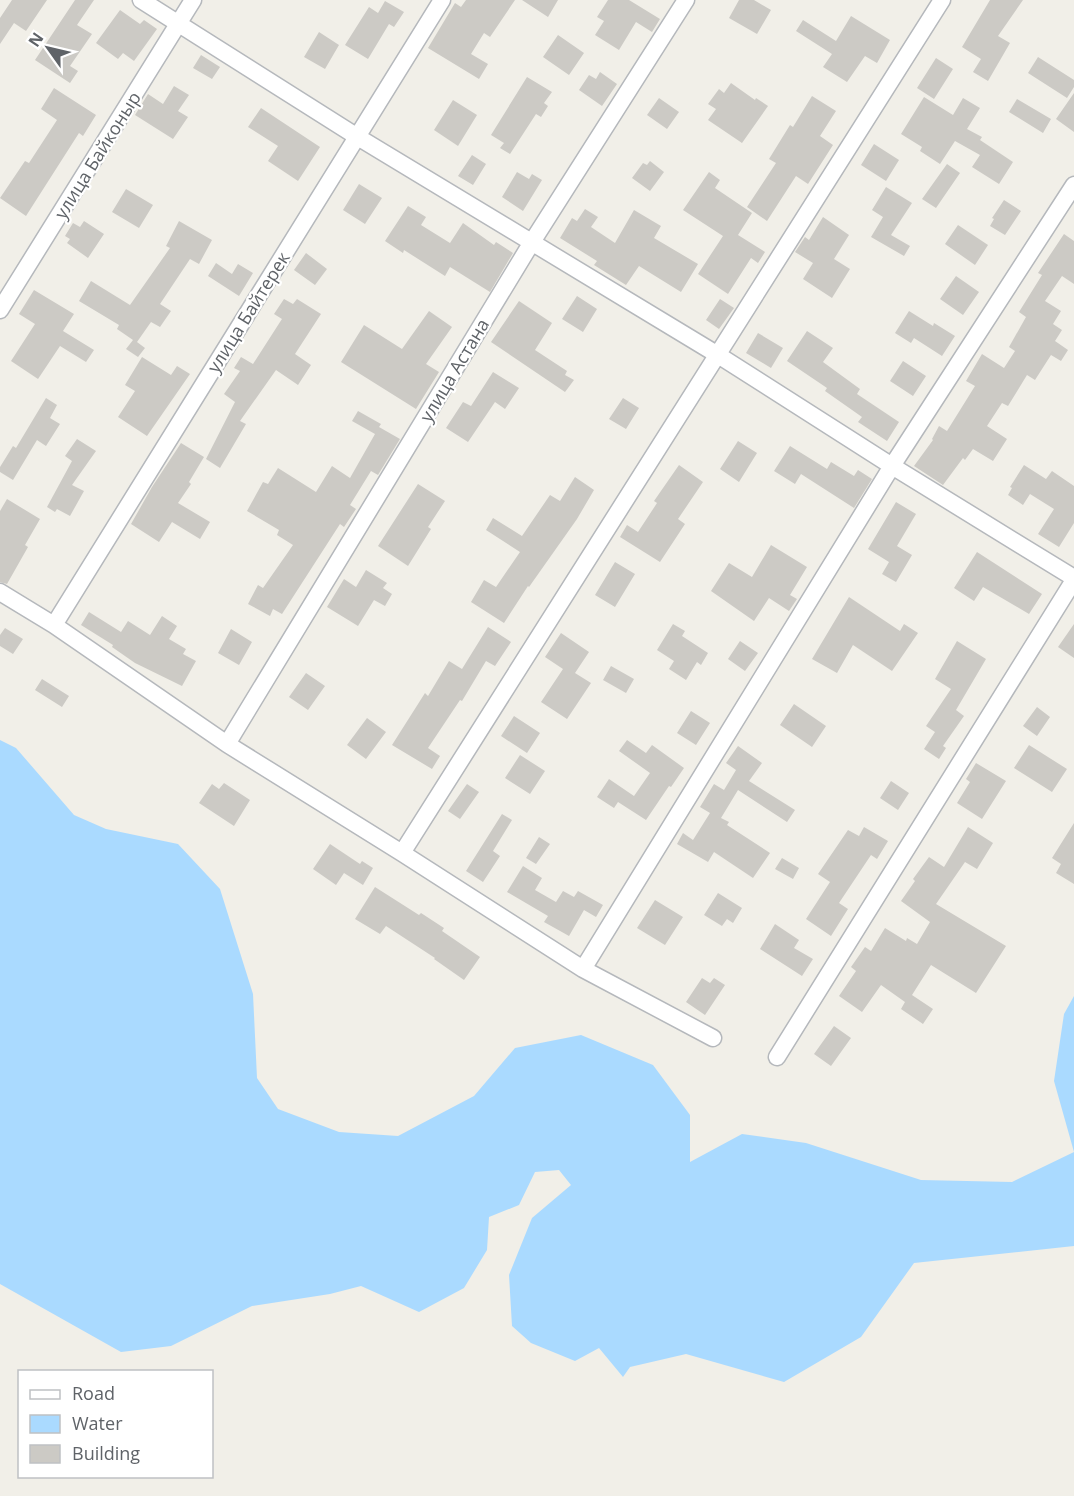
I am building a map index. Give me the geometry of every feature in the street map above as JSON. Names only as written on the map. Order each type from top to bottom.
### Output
[{"type":"street","points":[[141,0],[357,136],[718,355],[1074,579],[777,1057]]},
{"type":"street","name":"улица Байконыр","points":[[0,310],[193,0]]},
{"type":"street","name":"улица Байтерек","points":[[54,625],[442,0]]},
{"type":"street","name":"улица Астана","points":[[227,744],[532,242],[686,0]]},
{"type":"street","points":[[402,853],[942,0]]},
{"type":"street","points":[[583,969],[892,466],[1074,185]]},
{"type":"street","points":[[0,592],[54,625],[227,744],[583,969],[713,1038]]},
{"type":"water","points":[[0,740],[16,748],[74,815],[106,829],[178,844],[220,889],[253,994],[257,1078],[278,1109],[339,1132],[398,1136],[474,1096],[515,1048],[581,1035],[653,1065],[690,1115],[690,1162],[742,1134],[806,1143],[921,1180],[1012,1182],[1074,1152],[1074,1246],[914,1263],[861,1337],[784,1382],[686,1354],[630,1367],[623,1377],[599,1348],[575,1361],[531,1343],[512,1326],[509,1275],[532,1218],[571,1185],[559,1170],[535,1172],[519,1205],[489,1217],[487,1250],[464,1288],[419,1312],[361,1286],[330,1294],[252,1306],[171,1346],[121,1352],[0,1284]]},
{"type":"water","points":[[1074,996],[1074,1152],[1054,1081],[1064,1014]]},
{"type":"building","points":[[12,0],[47,0],[26,31],[14,23],[0,44],[0,18]]},
{"type":"building","points":[[75,0],[94,0],[77,25],[92,34],[70,66],[78,71],[70,83],[35,60]]},
{"type":"building","points":[[466,0],[515,0],[490,37],[484,33],[471,54],[488,64],[479,79],[428,48],[455,3],[461,7]]},
{"type":"building","points":[[522,0],[558,0],[548,17]]},
{"type":"building","points":[[608,0],[629,0],[660,19],[652,32],[636,22],[619,50],[595,35],[604,21],[597,17]]},
{"type":"building","points":[[739,0],[754,0],[771,10],[757,34],[729,18]]},
{"type":"building","points":[[990,0],[1023,0],[998,36],[1010,43],[988,81],[973,72],[981,59],[962,47]]},
{"type":"building","points":[[385,1],[404,12],[394,27],[389,24],[368,59],[345,45],[369,7],[378,13]]},
{"type":"building","points":[[120,10],[140,24],[144,20],[157,29],[134,61],[123,53],[118,59],[96,43]]},
{"type":"building","points":[[851,16],[890,40],[877,63],[865,56],[847,82],[823,67],[832,54],[796,31],[803,20],[836,41]]},
{"type":"building","points":[[319,32],[339,45],[325,69],[304,57]]},
{"type":"building","points":[[558,35],[584,53],[569,75],[543,57]]},
{"type":"building","points":[[201,55],[220,67],[212,79],[193,68]]},
{"type":"building","points":[[1038,57],[1074,80],[1074,87],[1067,98],[1028,73]]},
{"type":"building","points":[[936,58],[953,69],[934,99],[917,88]]},
{"type":"building","points":[[600,72],[617,84],[602,106],[579,90],[589,75],[596,79]]},
{"type":"building","points":[[527,77],[552,92],[544,103],[548,106],[541,117],[536,114],[510,154],[500,148],[504,143],[491,135]]},
{"type":"building","points":[[731,83],[768,106],[742,143],[708,120],[716,109],[708,104],[719,89],[724,93]]},
{"type":"building","points":[[174,86],[189,95],[178,111],[188,117],[173,139],[135,115],[148,94],[163,104]]},
{"type":"building","points":[[54,88],[96,115],[83,136],[79,133],[26,216],[0,198],[25,161],[29,163],[57,120],[41,109]]},
{"type":"building","points":[[1074,93],[1074,132],[1056,119]]},
{"type":"building","points":[[812,96],[836,111],[820,136],[833,145],[808,184],[796,176],[767,221],[747,207],[776,163],[769,159],[790,125],[793,127]]},
{"type":"building","points":[[924,97],[953,115],[963,98],[980,108],[967,129],[982,137],[980,140],[1013,162],[999,184],[972,167],[980,155],[955,141],[940,164],[920,151],[922,147],[901,134]]},
{"type":"building","points":[[659,98],[679,112],[667,129],[647,115]]},
{"type":"building","points":[[1017,99],[1051,119],[1043,133],[1009,112]]},
{"type":"building","points":[[453,100],[477,115],[458,146],[434,130]]},
{"type":"building","points":[[261,108],[320,147],[298,181],[268,161],[278,146],[248,127]]},
{"type":"building","points":[[874,144],[899,160],[886,181],[861,165]]},
{"type":"building","points":[[472,155],[486,164],[473,185],[458,176]]},
{"type":"building","points":[[650,161],[664,172],[650,191],[632,178],[643,163],[647,165]]},
{"type":"building","points":[[947,164],[960,173],[936,208],[922,199]]},
{"type":"building","points":[[517,172],[529,179],[532,174],[542,180],[523,211],[502,197]]},
{"type":"building","points":[[709,172],[720,180],[715,188],[752,213],[738,235],[765,252],[758,263],[751,258],[728,294],[698,274],[723,236],[683,210]]},
{"type":"building","points":[[359,184],[382,198],[365,224],[343,210]]},
{"type":"building","points":[[886,187],[912,203],[891,235],[910,246],[904,256],[871,237],[883,217],[872,210]]},
{"type":"building","points":[[126,189],[153,205],[139,228],[112,212]]},
{"type":"building","points":[[1004,200],[1021,211],[1005,235],[990,226],[994,219],[992,218]]},
{"type":"building","points":[[408,206],[426,217],[421,225],[450,243],[463,223],[494,245],[496,242],[513,253],[490,292],[450,267],[445,276],[385,241]]},
{"type":"building","points":[[585,209],[598,217],[591,227],[615,243],[634,210],[661,226],[654,238],[698,264],[681,292],[639,266],[626,285],[594,265],[597,261],[560,238],[572,218],[577,221]]},
{"type":"building","points":[[823,217],[849,235],[834,259],[850,269],[832,298],[803,279],[813,263],[795,252],[805,237],[809,240]]},
{"type":"building","points":[[84,221],[104,234],[88,258],[67,243],[70,239],[65,236],[73,223],[80,227]]},
{"type":"building","points":[[179,221],[212,240],[199,264],[190,259],[160,304],[171,311],[160,327],[151,322],[137,342],[145,348],[138,357],[126,349],[133,340],[117,329],[119,325],[79,301],[91,281],[130,305],[170,248],[166,246]]},
{"type":"building","points":[[958,225],[988,245],[975,265],[945,244]]},
{"type":"building","points":[[1064,234],[1074,241],[1074,284],[1062,276],[1045,301],[1061,311],[1053,324],[1062,330],[1055,341],[1068,350],[1061,361],[1051,355],[1035,380],[1027,375],[1008,406],[1002,403],[987,426],[1007,439],[993,461],[973,449],[965,460],[963,458],[943,485],[914,466],[933,440],[939,426],[947,431],[975,386],[966,381],[982,354],[1004,368],[1015,351],[1009,347],[1026,317],[1019,312],[1042,275],[1038,273]]},
{"type":"building","points":[[306,253],[327,269],[315,285],[294,270]]},
{"type":"building","points":[[216,263],[232,274],[238,264],[253,273],[239,296],[208,276]]},
{"type":"building","points":[[956,276],[979,292],[963,315],[940,299]]},
{"type":"building","points":[[34,290],[74,314],[63,331],[94,350],[86,362],[60,346],[38,379],[11,361],[35,324],[19,314]]},
{"type":"building","points":[[577,296],[597,309],[583,332],[562,319]]},
{"type":"building","points":[[284,299],[293,304],[297,299],[321,314],[295,354],[311,365],[298,385],[276,370],[240,421],[246,424],[220,468],[206,459],[235,402],[224,394],[240,371],[234,368],[241,357],[253,364],[282,319],[274,314]]},
{"type":"building","points":[[720,299],[734,308],[719,329],[706,320]]},
{"type":"building","points":[[519,301],[552,323],[535,350],[567,371],[565,375],[574,380],[565,392],[491,342]]},
{"type":"building","points":[[429,311],[452,327],[426,364],[439,372],[416,409],[341,362],[364,325],[402,349]]},
{"type":"building","points":[[909,311],[955,336],[942,356],[914,338],[911,343],[895,333]]},
{"type":"building","points":[[807,331],[833,348],[823,362],[860,389],[857,394],[899,422],[887,441],[858,422],[862,417],[825,391],[827,388],[787,361]]},
{"type":"building","points":[[758,333],[783,348],[771,368],[746,353]]},
{"type":"building","points":[[142,357],[171,375],[177,366],[190,374],[147,436],[118,417],[135,391],[125,385]]},
{"type":"building","points":[[903,361],[926,376],[913,396],[890,381]]},
{"type":"building","points":[[493,372],[519,388],[505,409],[495,402],[468,442],[446,428],[463,402],[471,406]]},
{"type":"building","points":[[46,398],[57,405],[50,418],[60,424],[46,446],[37,440],[13,480],[0,472],[0,467],[13,446],[16,448]]},
{"type":"building","points":[[623,398],[639,408],[626,429],[609,419]]},
{"type":"building","points":[[358,411],[381,424],[379,427],[400,439],[378,475],[371,471],[350,505],[356,509],[344,527],[340,524],[282,614],[273,609],[270,616],[248,604],[258,585],[263,588],[293,545],[277,535],[279,530],[247,511],[263,482],[268,484],[278,468],[316,492],[332,466],[350,478],[375,434],[352,421]]},
{"type":"building","points":[[77,439],[96,451],[72,485],[84,491],[70,516],[47,507],[72,461],[65,456]]},
{"type":"building","points":[[738,441],[757,453],[739,482],[720,469]]},
{"type":"building","points":[[181,443],[204,457],[189,482],[191,484],[178,503],[210,522],[200,539],[172,522],[159,542],[131,524]]},
{"type":"building","points":[[790,446],[827,469],[831,462],[854,476],[858,470],[872,479],[854,508],[801,474],[795,484],[774,471]]},
{"type":"building","points":[[679,465],[703,482],[678,519],[685,524],[660,562],[620,537],[627,525],[638,532],[657,503],[654,501]]},
{"type":"building","points":[[1024,465],[1046,479],[1052,471],[1074,486],[1074,523],[1059,547],[1038,534],[1054,509],[1030,494],[1023,505],[1008,495],[1012,488],[1010,487]]},
{"type":"building","points":[[575,477],[594,490],[577,519],[504,623],[471,602],[484,580],[496,587],[520,552],[486,530],[493,518],[522,536],[550,495],[560,501]]},
{"type":"building","points":[[418,484],[445,501],[428,527],[431,529],[408,566],[378,546]]},
{"type":"building","points":[[7,499],[40,519],[25,545],[28,547],[7,584],[0,582],[0,511]]},
{"type":"building","points":[[896,502],[916,514],[897,546],[912,555],[896,582],[882,574],[889,562],[868,549]]},
{"type":"building","points":[[771,545],[807,567],[790,595],[797,599],[789,611],[769,598],[754,621],[711,591],[729,563],[752,577]]},
{"type":"building","points":[[977,552],[1042,594],[1029,614],[983,587],[974,601],[954,588]]},
{"type":"building","points":[[615,562],[635,574],[615,607],[595,595]]},
{"type":"building","points":[[366,570],[387,583],[383,588],[392,594],[385,606],[374,600],[358,626],[327,607],[344,579],[356,587]]},
{"type":"building","points":[[849,597],[900,631],[904,624],[918,633],[892,671],[853,645],[837,673],[812,659]]},
{"type":"building","points":[[89,612],[121,632],[128,621],[150,635],[162,616],[177,626],[169,639],[186,649],[183,654],[196,661],[182,686],[135,663],[112,647],[113,645],[81,625]]},
{"type":"building","points":[[673,624],[685,631],[682,636],[708,653],[701,665],[697,662],[686,680],[669,669],[674,661],[657,650]]},
{"type":"building","points":[[1074,624],[1074,658],[1058,647]]},
{"type":"building","points":[[488,627],[511,642],[495,666],[486,661],[462,701],[460,700],[428,748],[440,756],[432,769],[392,745],[425,693],[428,696],[449,661],[462,669]]},
{"type":"building","points":[[5,628],[23,639],[13,654],[0,646],[0,635]]},
{"type":"building","points":[[231,629],[252,642],[239,665],[218,653]]},
{"type":"building","points":[[561,633],[589,652],[575,673],[591,683],[567,719],[541,702],[563,669],[545,657]]},
{"type":"building","points":[[740,641],[758,653],[745,671],[728,659]]},
{"type":"building","points":[[957,641],[986,659],[956,710],[964,716],[943,746],[946,748],[939,759],[924,749],[935,732],[926,726],[951,689],[935,679]]},
{"type":"building","points":[[611,666],[634,679],[626,693],[603,680]]},
{"type":"building","points":[[306,673],[325,686],[308,710],[289,697]]},
{"type":"building","points":[[42,679],[69,696],[62,707],[35,690]]},
{"type":"building","points":[[794,704],[826,726],[812,747],[780,725]]},
{"type":"building","points":[[1037,707],[1050,717],[1037,736],[1023,726]]},
{"type":"building","points":[[691,711],[710,723],[696,745],[677,733]]},
{"type":"building","points":[[514,716],[540,733],[527,753],[501,736]]},
{"type":"building","points":[[367,718],[386,732],[366,759],[347,745]]},
{"type":"building","points":[[627,740],[646,753],[652,745],[684,768],[646,820],[618,802],[614,808],[597,797],[609,779],[634,796],[650,773],[619,751]]},
{"type":"building","points":[[1029,745],[1067,769],[1052,792],[1014,768]]},
{"type":"building","points":[[738,746],[762,763],[749,781],[795,810],[787,822],[738,790],[721,818],[729,822],[727,825],[770,853],[753,878],[714,852],[708,862],[677,844],[683,833],[693,840],[710,813],[700,807],[714,784],[724,790],[736,770],[726,763]]},
{"type":"building","points":[[520,755],[545,771],[530,794],[505,778]]},
{"type":"building","points":[[976,763],[1006,781],[982,819],[957,803],[970,782],[966,779]]},
{"type":"building","points":[[891,781],[909,793],[898,810],[880,798]]},
{"type":"building","points":[[224,783],[250,800],[234,826],[199,803],[212,784],[219,789]]},
{"type":"building","points":[[467,784],[479,792],[460,819],[448,811]]},
{"type":"building","points":[[502,814],[512,820],[493,851],[500,856],[483,882],[466,871]]},
{"type":"building","points":[[1074,823],[1074,884],[1056,873],[1061,864],[1052,858]]},
{"type":"building","points":[[864,827],[888,841],[877,859],[871,855],[839,903],[848,909],[831,936],[806,919],[830,882],[818,874],[848,830],[859,836]]},
{"type":"building","points":[[968,827],[993,843],[977,869],[965,862],[936,904],[1006,946],[976,993],[931,965],[912,995],[933,1009],[923,1024],[901,1009],[905,1002],[881,985],[862,1012],[839,996],[856,971],[851,967],[865,947],[871,951],[885,928],[906,941],[907,938],[917,944],[930,922],[901,901],[929,857],[944,867]]},
{"type":"building","points":[[539,837],[550,844],[536,864],[526,858]]},
{"type":"building","points":[[330,844],[360,864],[362,861],[373,868],[363,885],[344,873],[336,885],[313,869]]},
{"type":"building","points":[[782,858],[799,868],[793,879],[775,869]]},
{"type":"building","points":[[523,866],[542,878],[535,890],[556,902],[563,891],[574,897],[578,891],[603,905],[596,917],[584,910],[569,936],[544,922],[548,916],[507,892]]},
{"type":"building","points":[[375,887],[444,928],[442,931],[480,957],[464,980],[386,926],[380,934],[355,919]]},
{"type":"building","points":[[718,893],[742,908],[733,923],[727,919],[722,926],[704,915]]},
{"type":"building","points":[[655,900],[683,917],[665,945],[637,928]]},
{"type":"building","points":[[775,924],[799,940],[794,948],[813,959],[802,976],[760,949]]},
{"type":"building","points":[[702,978],[710,983],[714,978],[725,985],[705,1015],[686,1002]]},
{"type":"building","points":[[834,1026],[851,1038],[831,1066],[814,1054]]}]
